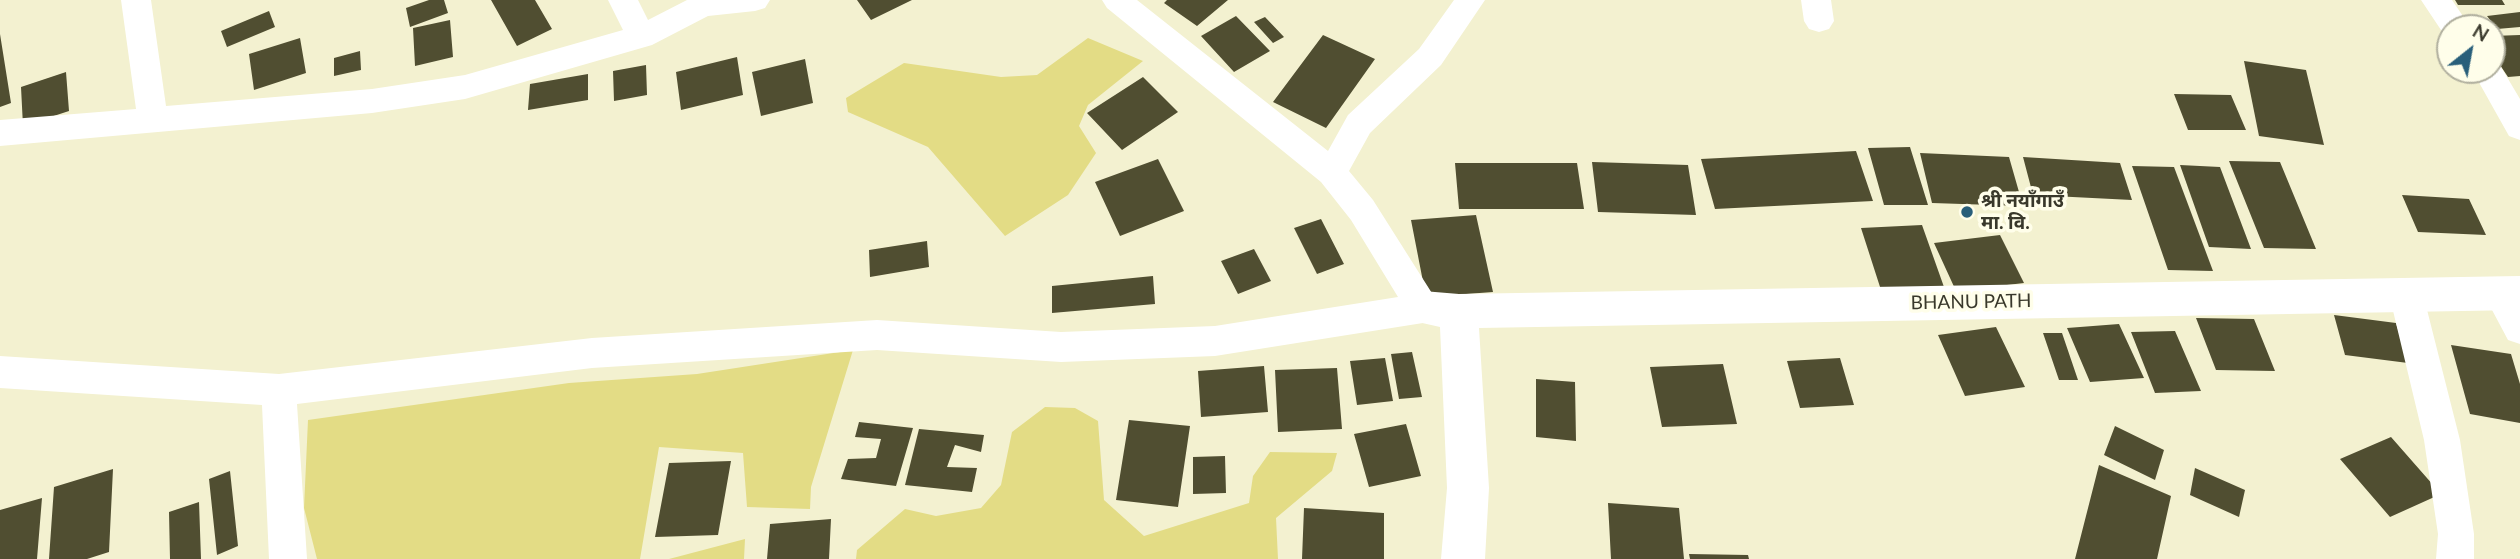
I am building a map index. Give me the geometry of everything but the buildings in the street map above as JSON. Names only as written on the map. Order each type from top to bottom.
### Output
[{"type":"street","points":[[136,0],[153,120]]},
{"type":"street","points":[[624,0],[641,37]]},
{"type":"street","points":[[0,133],[372,101],[465,87],[641,37],[703,5],[755,0]]},
{"type":"street","points":[[1117,0],[1332,173],[1441,310],[1468,488],[1463,559]]},
{"type":"street","points":[[1332,173],[1359,124],[1430,57],[1470,0]]},
{"type":"street","points":[[2495,84],[2520,127]]},
{"type":"street","points":[[2510,293],[2520,328]]},
{"type":"street","name":"BHANU PATH","points":[[1441,310],[2510,293]]},
{"type":"street","points":[[2406,295],[2442,440],[2456,534],[2455,559]]},
{"type":"street","points":[[2,379],[279,390],[593,353],[877,335],[1061,347],[1215,341],[1441,310]]},
{"type":"street","points":[[279,390],[288,559]]},
{"type":"shaded area","points":[[1088,38],[1143,61],[1088,105],[1079,126],[1096,153],[1068,195],[1005,236],[928,147],[848,112],[846,98],[904,63],[1001,77],[1037,75]]},
{"type":"shaded area","points":[[853,350],[811,487],[810,509],[747,507],[743,453],[659,447],[640,559],[317,559],[304,508],[308,420],[569,383],[697,374]]},
{"type":"shaded area","points":[[1045,407],[1075,408],[1098,421],[1104,500],[1144,536],[1249,503],[1253,476],[1270,452],[1337,453],[1332,471],[1276,518],[1278,559],[856,559],[857,550],[905,509],[936,516],[981,508],[1001,485],[1012,432]]},
{"type":"shaded area","points":[[745,539],[744,559],[669,559]]},
{"type":"place","name":"श्री नयाँगाउँ मा. वि.","points":[[1967,212]]}]
